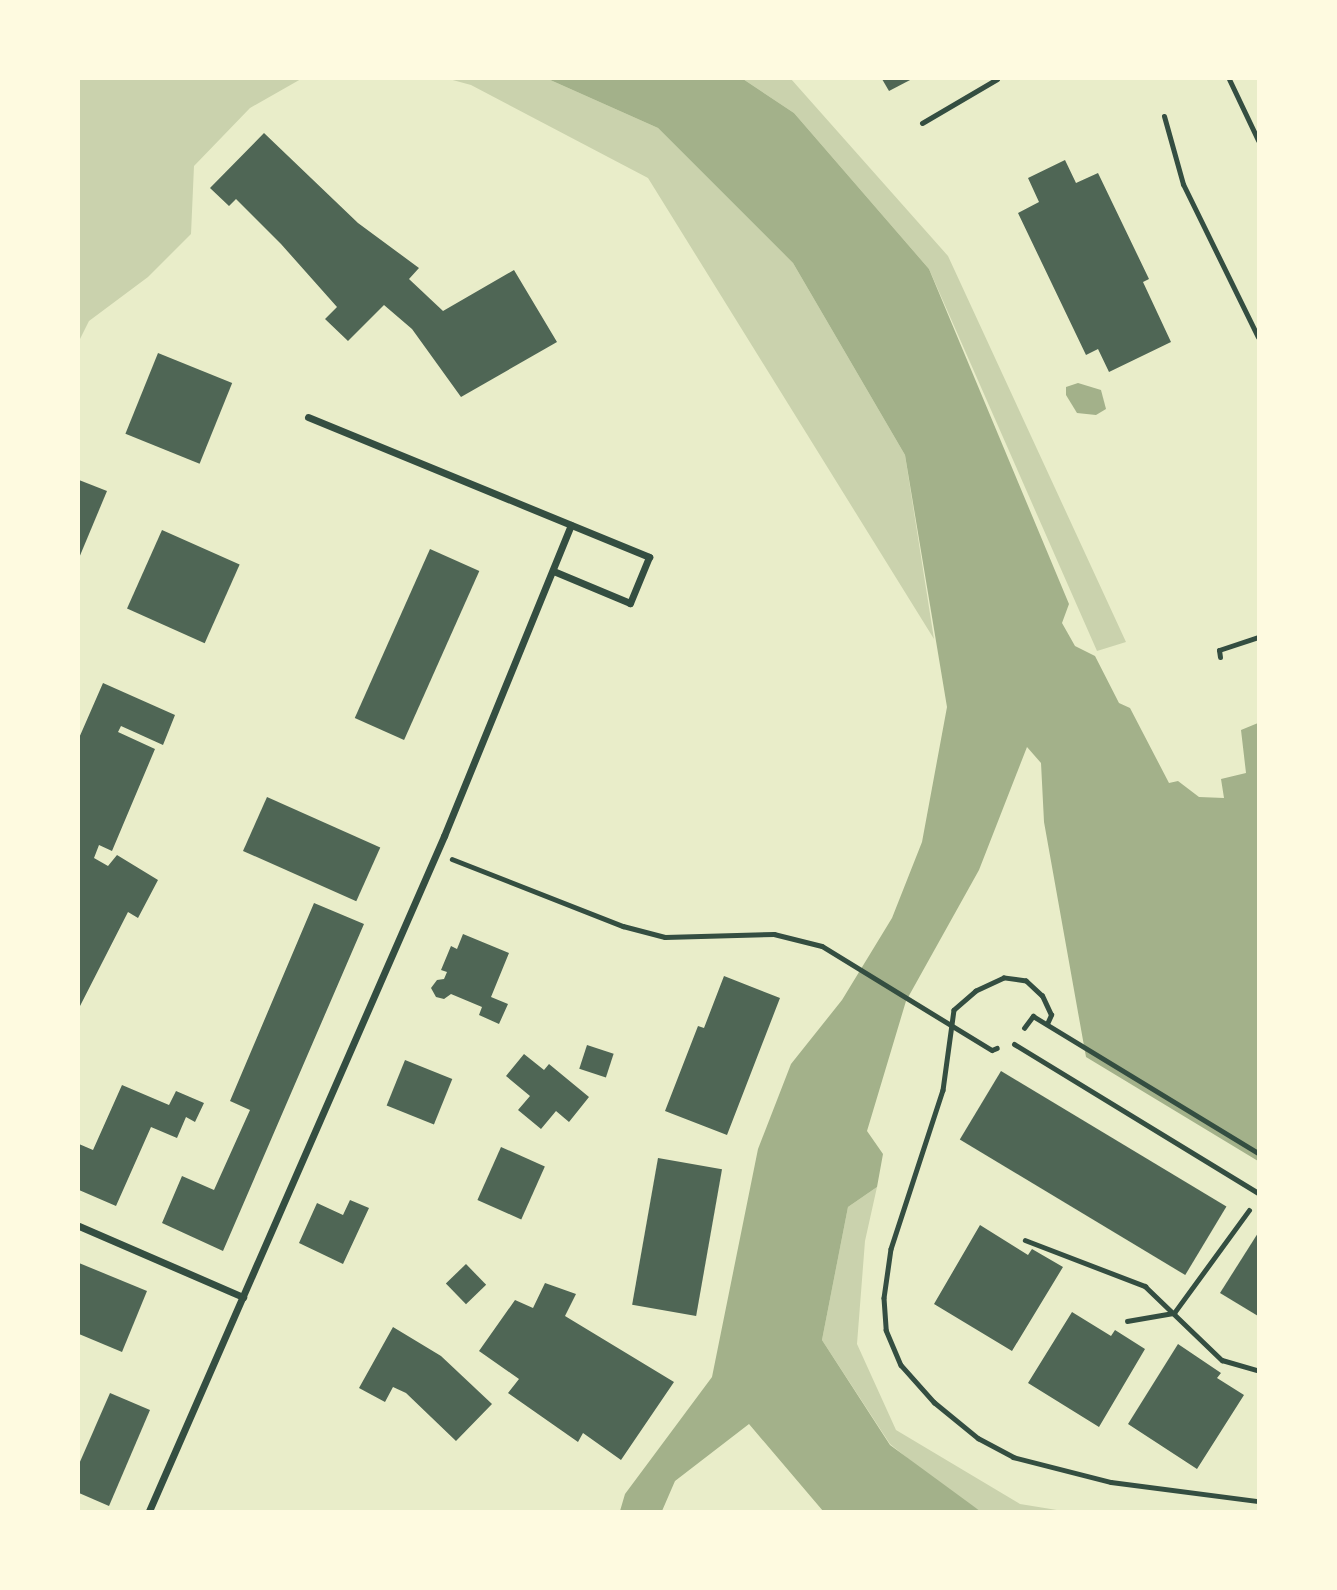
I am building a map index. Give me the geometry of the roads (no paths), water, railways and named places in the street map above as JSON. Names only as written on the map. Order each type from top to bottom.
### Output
[{"type":"street","points":[[308,416],[649,557],[630,603],[553,571]]},
{"type":"street","points":[[149,1511],[437,853],[571,525]]},
{"type":"street","points":[[79,1226],[243,1297]]},
{"type":"lane","points":[[922,123],[998,79]]},
{"type":"lane","points":[[1229,79],[1258,141]]},
{"type":"lane","points":[[1164,116],[1184,184],[1258,337]]},
{"type":"lane","points":[[1220,657],[1219,650],[1258,636]]},
{"type":"lane","points":[[1014,1044],[1258,1193]]}]
